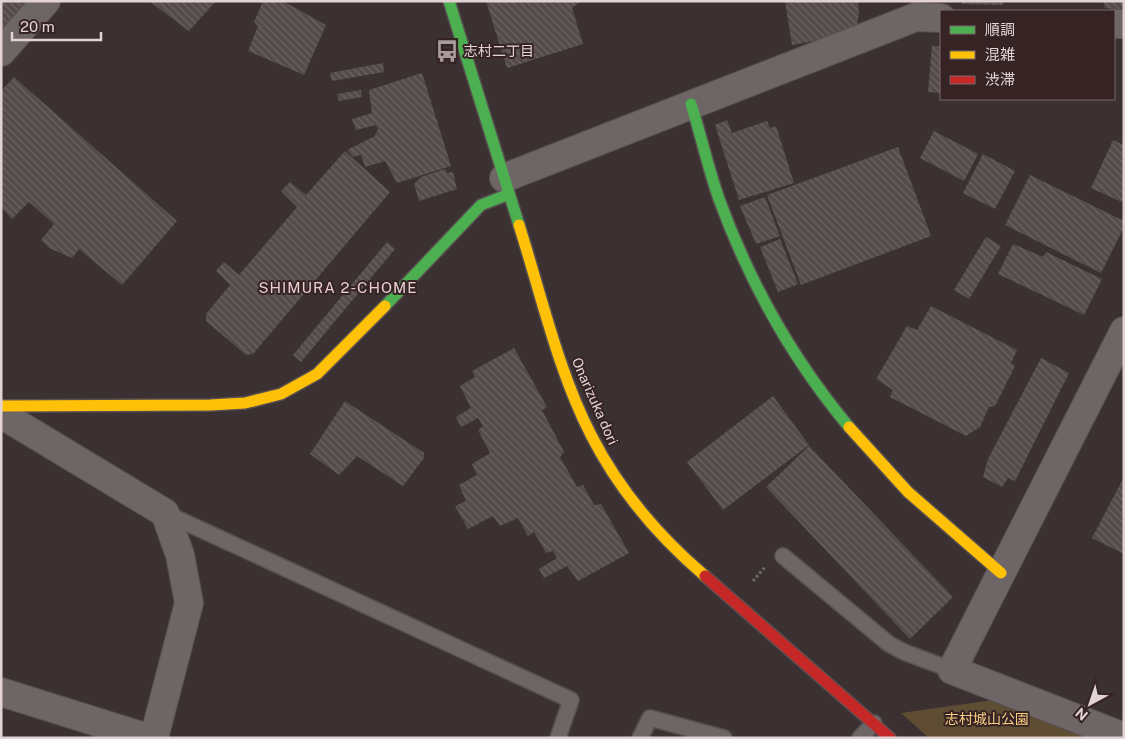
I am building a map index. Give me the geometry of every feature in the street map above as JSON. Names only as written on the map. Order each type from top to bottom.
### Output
[{"type":"street","points":[[1,52],[46,1]]},
{"type":"street","name":"Onarizuka dori","points":[[449,1],[569,384],[590,433],[612,471],[647,520],[671,547],[890,738]]},
{"type":"street","points":[[1,406],[245,404],[281,394],[317,374],[345,348],[480,205],[507,186],[691,104],[922,12]]},
{"type":"street","points":[[691,104],[719,198],[749,266],[790,345],[834,410],[896,480],[1001,573]]},
{"type":"street","points":[[1124,331],[952,670],[1124,737]]},
{"type":"street","points":[[1,414],[166,513],[180,555],[189,603],[154,738]]},
{"type":"street","points":[[1,692],[148,738]]},
{"type":"lane","points":[[166,513],[571,700],[558,738]]},
{"type":"lane","points":[[777,558],[889,644],[904,652],[952,670]]},
{"type":"lane","points":[[640,738],[650,718],[724,738]]},
{"type":"lane","points":[[860,738],[874,723]]},
{"type":"path","points":[[759,586],[753,581],[777,558]]},
{"type":"green space","name":"志村城山公園","points":[[993,700],[1090,738],[929,738],[901,713]]},
{"type":"building","points":[[1,1],[31,1],[22,17],[16,13],[6,31],[1,28]]},
{"type":"building","points":[[149,1],[216,1],[189,31]]},
{"type":"building","points":[[263,1],[283,1],[326,25],[304,75],[248,51],[258,26],[254,22]]},
{"type":"building","points":[[486,1],[581,1],[572,8],[583,44],[507,68]]},
{"type":"building","points":[[785,1],[858,1],[857,25],[819,40],[792,45]]},
{"type":"building","points":[[962,1],[1003,1],[1003,5],[962,4]]},
{"type":"building","points":[[1103,1],[1124,1],[1124,10],[1105,8]]},
{"type":"building","points":[[932,46],[940,46],[940,93],[928,92]]},
{"type":"building","points":[[383,63],[384,72],[332,81],[330,73]]},
{"type":"building","points":[[422,73],[451,166],[397,183],[385,161],[365,167],[361,155],[353,157],[347,150],[375,136],[378,129],[376,125],[356,130],[352,119],[372,113],[369,90]]},
{"type":"building","points":[[14,77],[177,221],[122,285],[79,249],[72,258],[49,248],[41,240],[54,224],[29,202],[12,219],[1,207],[1,91]]},
{"type":"building","points":[[361,90],[362,97],[339,101],[337,94]]},
{"type":"building","points":[[727,120],[732,133],[767,121],[770,128],[776,126],[794,183],[739,200],[715,125]]},
{"type":"building","points":[[934,131],[978,154],[964,181],[920,158]]},
{"type":"building","points":[[1113,140],[1124,145],[1124,203],[1091,188]]},
{"type":"building","points":[[898,147],[931,236],[801,285],[767,195]]},
{"type":"building","points":[[345,151],[390,192],[253,354],[246,355],[206,321],[206,314],[230,285],[216,271],[224,262],[239,275],[297,207],[281,191],[290,182],[306,195]]},
{"type":"building","points":[[983,154],[1015,171],[995,209],[963,193]]},
{"type":"building","points":[[445,169],[447,173],[453,172],[457,189],[419,201],[414,184],[421,177]]},
{"type":"building","points":[[1030,175],[1124,221],[1124,227],[1101,273],[1005,225]]},
{"type":"building","points":[[765,197],[780,236],[756,244],[740,206]]},
{"type":"building","points":[[986,237],[1001,246],[969,299],[954,290]]},
{"type":"building","points":[[780,239],[798,284],[778,292],[760,247]]},
{"type":"building","points":[[387,242],[395,249],[301,362],[293,355]]},
{"type":"building","points":[[1013,244],[1043,257],[1046,252],[1102,279],[1084,315],[998,274]]},
{"type":"building","points":[[931,306],[1017,350],[1011,363],[1015,366],[995,406],[989,407],[980,427],[966,436],[890,397],[893,390],[876,379],[907,326],[917,330]]},
{"type":"building","points":[[514,348],[547,407],[542,410],[564,452],[560,457],[577,487],[583,485],[594,505],[601,504],[629,553],[578,581],[567,566],[544,578],[539,569],[557,558],[553,551],[546,553],[534,532],[528,536],[518,518],[500,526],[493,516],[468,529],[455,506],[466,501],[459,485],[477,475],[472,464],[490,453],[478,430],[483,426],[478,418],[461,427],[456,417],[471,408],[460,386],[475,377],[472,371]]},
{"type":"building","points":[[1041,358],[1069,373],[1015,481],[1008,478],[1002,487],[983,477],[988,459]]},
{"type":"building","points":[[773,396],[809,445],[723,510],[687,462]]},
{"type":"building","points":[[345,401],[424,453],[424,458],[403,486],[357,456],[339,475],[310,454]]},
{"type":"building","points":[[809,446],[953,597],[910,639],[766,487]]},
{"type":"building","points":[[1124,477],[1124,554],[1092,538]]},
{"type":"traffic: fast","points":[[449,1],[519,225]]},
{"type":"traffic: fast","points":[[691,104],[719,199],[744,260],[774,319],[791,347],[809,375],[849,427]]},
{"type":"traffic: fast","points":[[385,306],[481,205],[509,194]]},
{"type":"traffic: slow","points":[[519,225],[560,359],[579,410],[591,435],[614,475],[641,511],[671,545],[705,576]]},
{"type":"traffic: slow","points":[[1,406],[210,405],[245,403],[281,394],[317,374],[385,306]]},
{"type":"traffic: slow","points":[[849,427],[908,492],[1001,573]]},
{"type":"traffic: jam","points":[[705,576],[890,738]]},
{"type":"place","name":"志村二丁目","points":[[447,51]]},
{"type":"district","name":"SHIMURA 2-CHOME","points":[[338,288]]}]
